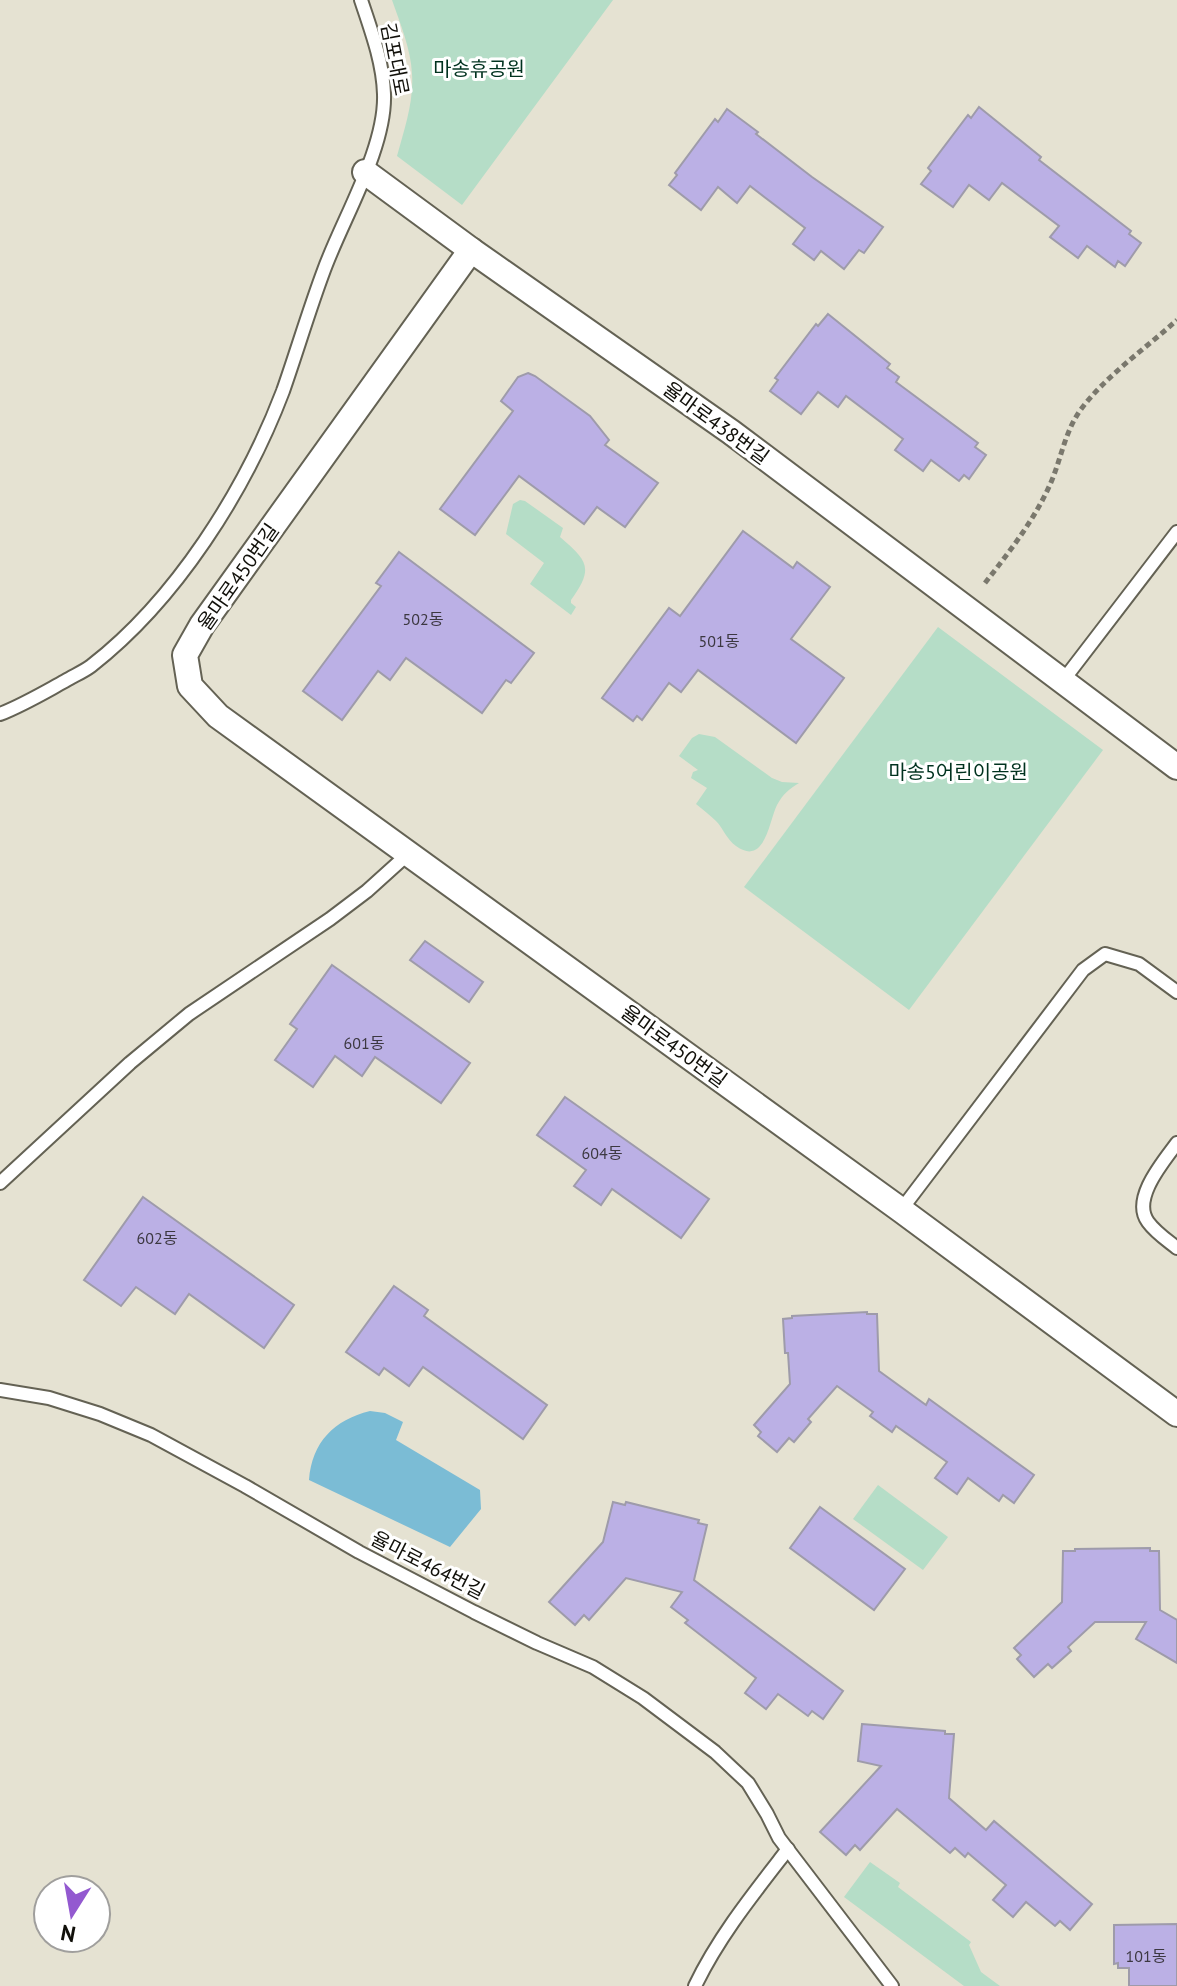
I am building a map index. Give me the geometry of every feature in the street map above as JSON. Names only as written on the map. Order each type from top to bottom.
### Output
[{"type":"street","name":"율마로438번길","points":[[365,172],[731,432],[1177,767]]},
{"type":"street","name":"율마로450번길","points":[[471,250],[202,625],[185,655],[190,686],[218,716],[901,1210],[1177,1414]]},
{"type":"lane","name":"김포대로","points":[[361,0],[372,33],[385,93],[383,123],[365,172]]},
{"type":"lane","points":[[0,714],[26,704],[89,667],[134,627],[213,529],[248,468],[282,393],[324,268],[365,172]]},
{"type":"lane","points":[[1062,682],[1175,540]]},
{"type":"lane","points":[[0,1183],[130,1063],[189,1014],[330,919],[408,854]]},
{"type":"lane","points":[[901,1210],[1083,970],[1105,954],[1139,964],[1177,992]]},
{"type":"lane","points":[[1177,1143],[1143,1197],[1145,1220],[1177,1248]]},
{"type":"lane","name":"율마로464번길","points":[[0,1390],[62,1402],[151,1435],[359,1552],[487,1618],[593,1667],[643,1698],[715,1752],[748,1783],[779,1838],[892,1986]]},
{"type":"lane","points":[[695,1986],[707,1961],[736,1918],[788,1849]]},
{"type":"path","points":[[985,583],[1038,508],[1078,414],[1089,400],[1177,320]]},
{"type":"green space","name":"마송휴공원","points":[[392,0],[613,0],[462,205],[397,156],[410,105],[412,74],[407,46]]},
{"type":"green space","points":[[520,500],[563,528],[560,537],[582,559],[585,572],[571,600],[576,607],[571,615],[530,584],[544,563],[506,534],[513,504]]},
{"type":"green space","name":"마송5어린이공원","points":[[938,627],[1103,750],[909,1010],[744,887]]},
{"type":"green space","points":[[699,734],[715,737],[772,778],[799,783],[779,801],[764,839],[754,851],[736,846],[716,821],[696,804],[707,788],[691,778],[693,772],[698,770],[679,756],[692,738]]},
{"type":"green space","points":[[878,1485],[948,1537],[923,1570],[853,1519]]},
{"type":"green space","points":[[870,1862],[971,1942],[969,1945],[981,1972],[1000,1986],[964,1986],[844,1897]]},
{"type":"water","points":[[370,1411],[385,1413],[403,1422],[396,1440],[480,1490],[481,1509],[450,1547],[309,1480],[315,1454],[327,1435],[346,1420]]},
{"type":"building","points":[[979,107],[1041,157],[1039,160],[1131,231],[1129,234],[1141,243],[1125,266],[1118,261],[1115,267],[1087,246],[1078,258],[1050,237],[1059,226],[1002,183],[989,200],[969,185],[953,207],[921,184],[931,171],[928,168],[968,115],[971,118]]},
{"type":"building","points":[[727,109],[812,177],[883,227],[864,253],[859,250],[844,269],[821,251],[814,260],[793,244],[805,228],[750,186],[737,203],[718,187],[701,210],[669,185],[715,119],[718,122]]},
{"type":"building","points":[[828,314],[890,364],[887,368],[899,377],[896,382],[978,443],[975,447],[986,455],[969,479],[964,475],[959,481],[931,460],[923,471],[895,450],[903,439],[846,396],[838,407],[818,392],[801,414],[770,391],[778,380],[775,378],[816,324],[818,326]]},
{"type":"building","points":[[528,373],[590,416],[609,440],[605,445],[658,483],[625,527],[597,507],[584,524],[519,476],[475,535],[440,509],[513,411],[501,401],[518,377]]},
{"type":"building","points":[[743,531],[793,568],[797,562],[830,587],[791,639],[844,678],[796,743],[698,670],[681,692],[669,683],[642,720],[637,716],[633,721],[602,698],[669,608],[680,616]]},
{"type":"building","points":[[399,552],[534,653],[511,683],[506,680],[482,713],[406,658],[390,680],[378,671],[342,720],[303,691],[381,586],[376,583]]},
{"type":"building","points":[[425,941],[483,982],[469,1002],[410,960]]},
{"type":"building","points":[[332,965],[470,1063],[441,1103],[375,1057],[362,1076],[335,1056],[313,1087],[275,1060],[297,1029],[290,1024]]},
{"type":"building","points":[[565,1097],[709,1199],[681,1238],[612,1189],[601,1205],[574,1186],[586,1170],[537,1135]]},
{"type":"building","points":[[143,1197],[294,1305],[264,1348],[189,1294],[175,1314],[136,1287],[121,1306],[84,1280]]},
{"type":"building","points":[[394,1286],[428,1310],[424,1316],[547,1405],[523,1439],[423,1367],[409,1386],[384,1368],[379,1375],[346,1352]]},
{"type":"building","points":[[867,1312],[877,1314],[879,1371],[926,1405],[929,1399],[1034,1475],[1014,1503],[1003,1495],[999,1501],[968,1478],[957,1494],[935,1478],[947,1462],[896,1426],[892,1432],[870,1416],[873,1412],[837,1386],[808,1419],[811,1422],[794,1442],[789,1438],[777,1452],[758,1436],[761,1432],[754,1425],[790,1384],[783,1319]]},
{"type":"building","points":[[613,1502],[625,1505],[626,1502],[699,1520],[698,1523],[707,1525],[694,1580],[843,1691],[823,1719],[812,1711],[808,1716],[778,1694],[766,1709],[745,1693],[756,1678],[685,1623],[688,1620],[671,1607],[682,1592],[626,1578],[589,1620],[584,1615],[575,1625],[549,1602],[603,1542]]},
{"type":"building","points":[[820,1507],[905,1569],[874,1610],[790,1548]]},
{"type":"building","points":[[1150,1548],[1150,1551],[1159,1551],[1160,1610],[1177,1620],[1177,1663],[1136,1639],[1146,1622],[1095,1622],[1068,1647],[1071,1651],[1052,1668],[1048,1664],[1034,1677],[1017,1659],[1021,1655],[1014,1648],[1062,1602],[1063,1551]]},
{"type":"building","points":[[862,1724],[954,1734],[949,1798],[986,1830],[994,1821],[1092,1904],[1070,1930],[1060,1921],[1055,1926],[1026,1902],[1013,1917],[993,1900],[1006,1885],[968,1853],[965,1857],[955,1848],[950,1853],[897,1809],[860,1850],[855,1845],[846,1855],[820,1832],[881,1766],[858,1761]]},
{"type":"building","points":[[1177,1924],[1177,1986],[1129,1986],[1129,1968],[1118,1968],[1118,1963],[1114,1964],[1114,1925]]}]
